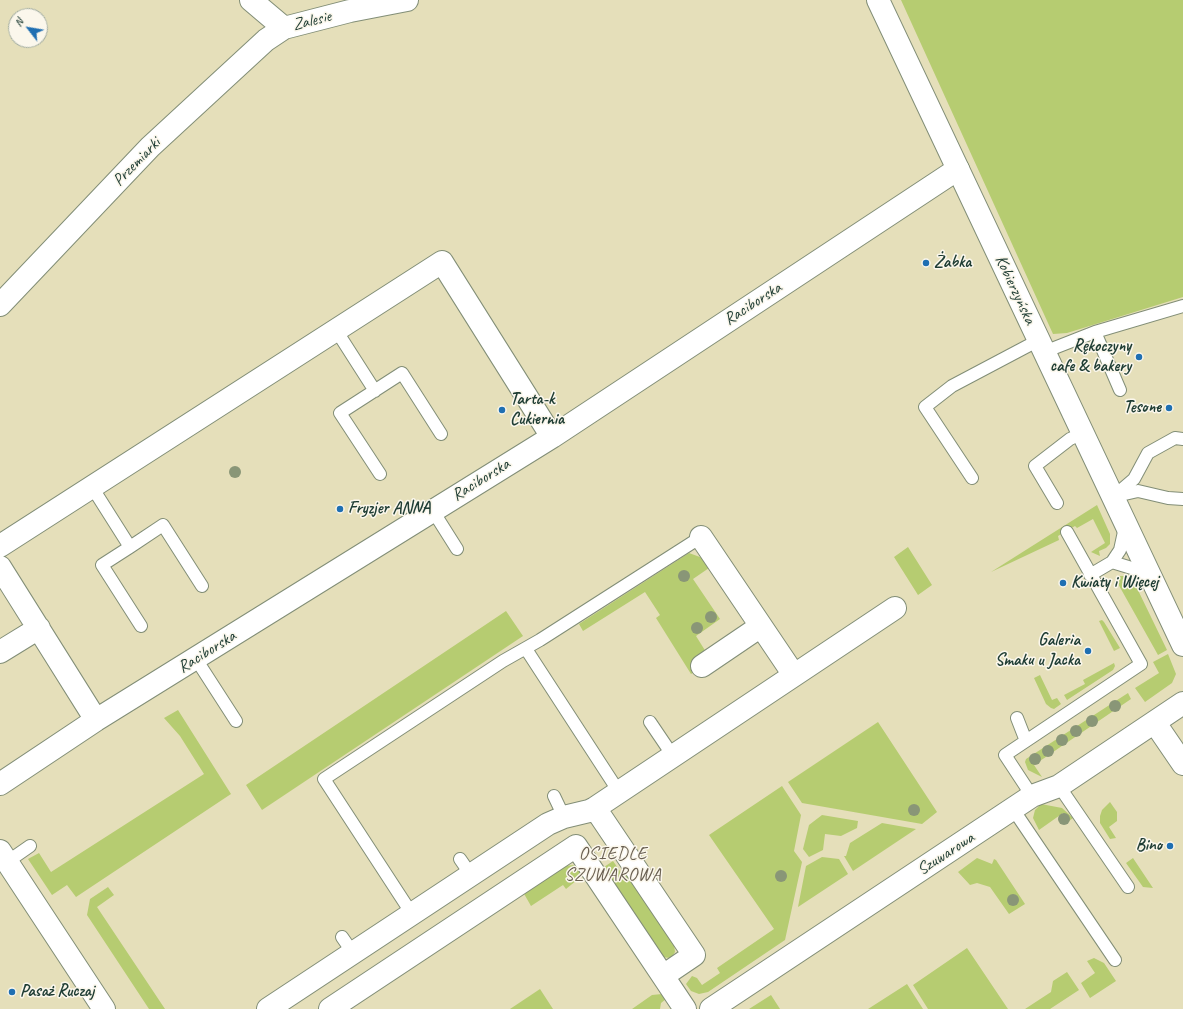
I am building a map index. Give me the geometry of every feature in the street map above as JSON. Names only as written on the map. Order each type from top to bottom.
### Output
[{"type":"street","name":"Zalesie","points":[[250,0],[284,28],[350,11],[407,0]]},
{"type":"street","name":"Kobierzyńska","points":[[878,0],[1183,645]]},
{"type":"street","name":"Przemiarki","points":[[0,305],[150,147],[251,52],[284,28]]},
{"type":"street","name":"Raciborska","points":[[0,784],[96,720],[552,436],[958,169]]},
{"type":"street","points":[[0,546],[442,262],[552,436]]},
{"type":"street","points":[[701,537],[794,675]]},
{"type":"street","points":[[0,567],[96,720]]},
{"type":"street","points":[[268,1009],[348,945],[412,914],[465,867],[548,824],[564,817],[589,812],[895,608]]},
{"type":"street","points":[[702,666],[761,626]]},
{"type":"street","points":[[0,652],[39,628]]},
{"type":"street","name":"Szuwarowa","points":[[711,1009],[1032,796],[1059,786],[1183,703]]},
{"type":"street","points":[[1154,723],[1183,764]]},
{"type":"street","points":[[595,808],[694,955],[663,976]]},
{"type":"street","points":[[330,1009],[576,846],[685,1009]]},
{"type":"street","points":[[4,857],[104,1009]]},
{"type":"lane","points":[[972,478],[925,407],[952,386],[1042,346],[1183,306]]},
{"type":"lane","points":[[336,330],[375,391]]},
{"type":"lane","points":[[1095,332],[1120,390]]},
{"type":"lane","points":[[380,474],[340,413],[402,373],[441,434]]},
{"type":"lane","points":[[1057,503],[1035,466],[1070,439],[1083,433]]},
{"type":"lane","points":[[1113,497],[1134,479],[1148,453],[1175,438],[1183,439]]},
{"type":"lane","points":[[92,487],[130,547]]},
{"type":"lane","points":[[1113,497],[1138,491],[1168,498],[1183,499]]},
{"type":"lane","points":[[433,511],[457,549]]},
{"type":"lane","points":[[1090,574],[1112,562],[1120,550],[1126,524]]},
{"type":"lane","points":[[141,626],[102,565],[163,525],[202,586]]},
{"type":"lane","points":[[1032,796],[1006,755],[1141,664],[1067,532]]},
{"type":"lane","points":[[412,914],[324,779],[503,661],[526,649],[701,537]]},
{"type":"lane","points":[[1112,562],[1138,570],[1152,578]]},
{"type":"lane","points":[[526,649],[619,792]]},
{"type":"lane","points":[[196,659],[236,721]]},
{"type":"lane","points":[[1017,718],[1026,742]]},
{"type":"lane","points":[[650,722],[673,756]]},
{"type":"lane","points":[[1059,786],[1128,887]]},
{"type":"lane","points":[[554,796],[564,817]]},
{"type":"lane","points":[[1013,809],[1115,960]]},
{"type":"lane","points":[[4,857],[30,846]]},
{"type":"green space","points":[[901,0],[1183,0],[1183,297],[1067,333],[1053,334]]},
{"type":"green space","points":[[1097,505],[1110,534],[1110,544],[1106,548],[1099,551],[1100,556],[1091,552],[1105,543],[1093,519],[1077,528],[1075,526],[1058,536],[1059,540],[991,572]]},
{"type":"green space","points":[[908,547],[932,585],[918,595],[894,557]]},
{"type":"green space","points":[[689,553],[708,560],[709,568],[693,579],[720,619],[696,636],[706,652],[700,668],[691,674],[656,618],[660,615],[645,592],[583,631],[579,624]]},
{"type":"green space","points":[[1118,576],[1125,576],[1135,584],[1167,650],[1158,655],[1117,582],[1114,584]]},
{"type":"green space","points":[[506,611],[523,636],[262,810],[246,785]]},
{"type":"green space","points":[[1102,620],[1120,648],[1114,651],[1099,621]]},
{"type":"green space","points":[[1168,654],[1176,674],[1172,683],[1145,702],[1135,688],[1159,673],[1153,662]]},
{"type":"green space","points":[[1114,663],[1115,666],[1113,670],[1067,700],[1064,695],[1085,684],[1083,680]]},
{"type":"green space","points":[[1040,675],[1052,700],[1057,698],[1061,704],[1054,709],[1046,704],[1034,678]]},
{"type":"green space","points":[[1128,693],[1131,699],[1034,765],[1042,777],[1028,770],[1025,762],[1026,759]]},
{"type":"green space","points":[[178,710],[231,794],[76,897],[67,885],[52,895],[28,859],[39,853],[51,872],[204,774],[180,736],[164,718]]},
{"type":"green space","points":[[878,722],[937,812],[922,824],[802,803],[788,782]]},
{"type":"green space","points":[[782,786],[801,815],[794,851],[802,862],[785,940],[708,992],[699,994],[691,991],[686,984],[692,976],[697,978],[702,985],[720,973],[717,968],[774,929],[709,835]]},
{"type":"green space","points":[[1110,802],[1117,812],[1117,821],[1109,827],[1116,838],[1110,839],[1100,823],[1100,816],[1102,810]]},
{"type":"green space","points":[[1041,804],[1062,808],[1073,818],[1069,821],[1063,813],[1039,830],[1033,818],[1035,810]]},
{"type":"green space","points":[[822,815],[858,821],[857,828],[841,836],[825,834],[823,850],[809,857],[803,849],[809,825]]},
{"type":"green space","points":[[882,823],[916,829],[853,871],[844,856],[846,856],[850,843]]},
{"type":"green space","points":[[822,857],[839,859],[848,874],[798,907],[806,866]]},
{"type":"green space","points":[[977,858],[992,864],[994,859],[996,860],[1025,904],[1009,914],[990,887],[977,883],[970,885],[958,872]]},
{"type":"green space","points":[[1133,858],[1153,888],[1143,887],[1126,863]]},
{"type":"green space","points":[[613,861],[622,874],[626,872],[674,944],[675,952],[671,958],[660,957],[601,869]]},
{"type":"green space","points":[[575,865],[583,875],[566,889],[563,885],[531,906],[523,892],[562,866]]},
{"type":"green space","points":[[108,887],[114,895],[97,907],[165,1009],[149,1009],[87,915],[90,899]]},
{"type":"green space","points":[[967,948],[1008,1009],[928,1009],[913,985]]},
{"type":"green space","points":[[1094,958],[1104,963],[1116,981],[1090,998],[1081,983],[1095,973],[1087,961]]},
{"type":"green space","points":[[1067,972],[1079,990],[1050,1009],[1025,1009],[1051,992],[1053,981]]},
{"type":"green space","points":[[907,984],[923,1009],[868,1009]]},
{"type":"green space","points":[[540,989],[553,1009],[510,1009]]},
{"type":"green space","points":[[662,994],[666,999],[661,1003],[660,1009],[632,1009],[652,995]]},
{"type":"green space","points":[[771,995],[780,1009],[749,1009]]},
{"type":"place","name":"Żabka","points":[[926,263]]},
{"type":"place","name":"Rękoczyny cafe & bakery","points":[[1139,357]]},
{"type":"place","name":"Tesone","points":[[1169,408]]},
{"type":"place","name":"Tarta-k Cukiernia","points":[[502,410]]},
{"type":"place","name":"Fryzjer ANNA","points":[[340,509]]},
{"type":"place","name":"Kwiaty i Więcej","points":[[1063,583]]},
{"type":"place","name":"Galeria Smaku u Jacka","points":[[1088,651]]},
{"type":"place","name":"Bino","points":[[1170,846]]},
{"type":"place","name":"Pasaż Ruczaj","points":[[12,992]]},
{"type":"district","name":"OSIEDLE SZUWAROWA","points":[[613,864]]}]
